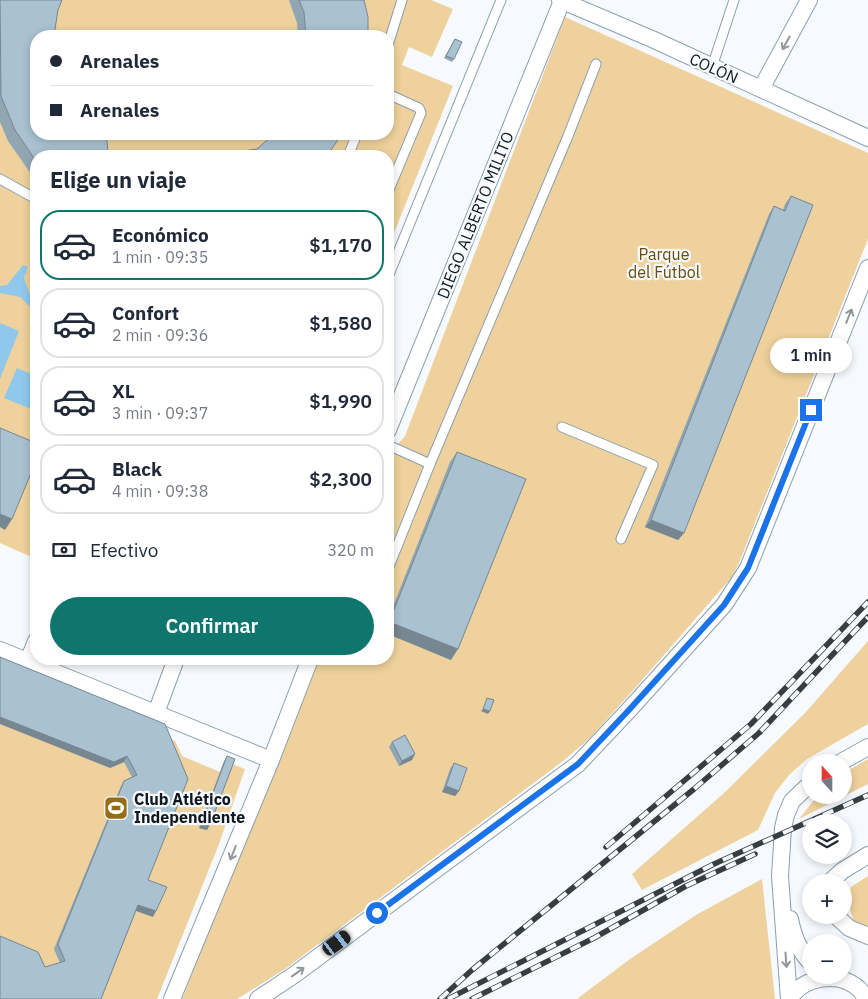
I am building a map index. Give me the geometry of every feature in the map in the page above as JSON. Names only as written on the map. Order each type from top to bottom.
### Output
[{"type":"street","name":"COLÓN","points":[[561,0],[585,5],[712,67],[868,138]]},
{"type":"street","name":"DIEGO ALBERTO MILITO","points":[[394,415],[561,0]]},
{"type":"street","points":[[761,89],[809,0]]},
{"type":"street","points":[[258,999],[322,954],[578,764],[724,605],[748,568],[868,268]]},
{"type":"street","points":[[0,650],[28,661],[30,656]]},
{"type":"street","points":[[38,665],[271,760]]},
{"type":"street","points":[[156,713],[174,665]]},
{"type":"street","points":[[172,999],[271,760],[308,665]]},
{"type":"street","points":[[852,756],[868,747]]},
{"type":"street","points":[[789,999],[780,876],[781,842],[786,815],[792,801],[802,792]]},
{"type":"street","points":[[839,874],[868,855]]},
{"type":"street","points":[[780,876],[793,934],[802,951]]},
{"type":"street","points":[[845,924],[849,928],[868,936]]},
{"type":"street","points":[[789,999],[804,984]]},
{"type":"street","points":[[849,984],[859,989],[866,999]]},
{"type":"lane","points":[[393,30],[402,0]]},
{"type":"lane","points":[[394,262],[501,0]]},
{"type":"lane","points":[[712,67],[734,0]]},
{"type":"lane","points":[[394,554],[568,136],[596,64]]},
{"type":"lane","points":[[394,97],[419,108],[421,113],[394,178]]},
{"type":"lane","points":[[0,179],[30,196]]},
{"type":"lane","points":[[562,428],[653,465],[621,539]]},
{"type":"lane","points":[[394,448],[430,464]]},
{"type":"green space","points":[[0,0],[431,0],[453,9],[432,57],[409,47],[402,65],[453,86],[394,233],[394,150],[30,150],[30,556],[0,543]]},
{"type":"green space","name":"Parque del Fútbol","points":[[565,17],[868,153],[868,239],[739,563],[731,578],[589,739],[563,761],[285,969],[237,999],[182,999],[315,665],[394,665],[394,449],[405,436]]},
{"type":"green space","points":[[868,641],[868,724],[816,754],[802,754],[802,763],[789,775],[775,793],[758,830],[642,890],[632,874],[724,793],[805,713]]},
{"type":"green space","name":"Club Atlético Independiente","points":[[0,664],[175,741],[182,756],[220,772],[224,761],[245,769],[219,844],[157,999],[0,999]]},
{"type":"green space","points":[[868,759],[868,784],[852,792],[852,768]]},
{"type":"green space","points":[[811,804],[829,804],[809,814],[803,814]]},
{"type":"green space","points":[[868,876],[868,929],[854,923],[852,916],[852,886]]},
{"type":"green space","points":[[762,879],[775,999],[577,999],[630,959],[696,915]]},
{"type":"water","points":[[23,265],[28,267],[24,278],[30,295],[30,305],[20,297],[0,293],[0,286],[7,285]]},
{"type":"water","points":[[0,323],[19,331],[0,379]]},
{"type":"water","points":[[17,368],[30,373],[30,409],[4,398]]},
{"type":"building","points":[[0,0],[62,0],[58,10],[55,30],[30,30],[30,140],[106,140],[108,150],[30,150],[30,152],[15,130],[1,96]]},
{"type":"building","points":[[299,0],[364,0],[368,17],[368,30],[306,30],[304,12]]},
{"type":"building","points":[[455,39],[462,42],[454,59],[446,56]]},
{"type":"building","points":[[267,140],[338,140],[331,150],[250,150],[257,149]]},
{"type":"building","points":[[791,196],[813,205],[684,533],[651,520],[774,206],[785,211]]},
{"type":"building","points":[[0,428],[30,440],[30,476],[12,519],[0,514]]},
{"type":"building","points":[[457,452],[526,479],[458,649],[394,624],[394,610]]},
{"type":"building","points":[[0,657],[165,724],[188,779],[148,880],[167,887],[156,911],[138,905],[101,999],[0,999],[0,936],[38,952],[45,967],[65,961],[58,944],[124,781],[137,775],[127,756],[114,762],[0,717]]},
{"type":"building","points":[[487,698],[494,700],[490,711],[483,709]]},
{"type":"building","points":[[405,735],[415,754],[402,761],[392,742]]},
{"type":"building","points":[[227,756],[235,759],[210,825],[202,822]]},
{"type":"building","points":[[454,763],[467,768],[459,791],[446,786]]},
{"type":"railway","points":[[606,847],[751,724],[868,602]]},
{"type":"railway","points":[[440,999],[472,970],[694,789],[759,733],[868,617]]},
{"type":"railway","points":[[448,999],[714,864],[868,795]]},
{"type":"railway","points":[[472,999],[594,938],[686,886],[755,854]]},
{"type":"place","name":"Club Atlético Independiente","points":[[116,808]]},
{"type":"route","points":[[377,913],[578,764],[724,605],[748,568],[811,410]]}]
